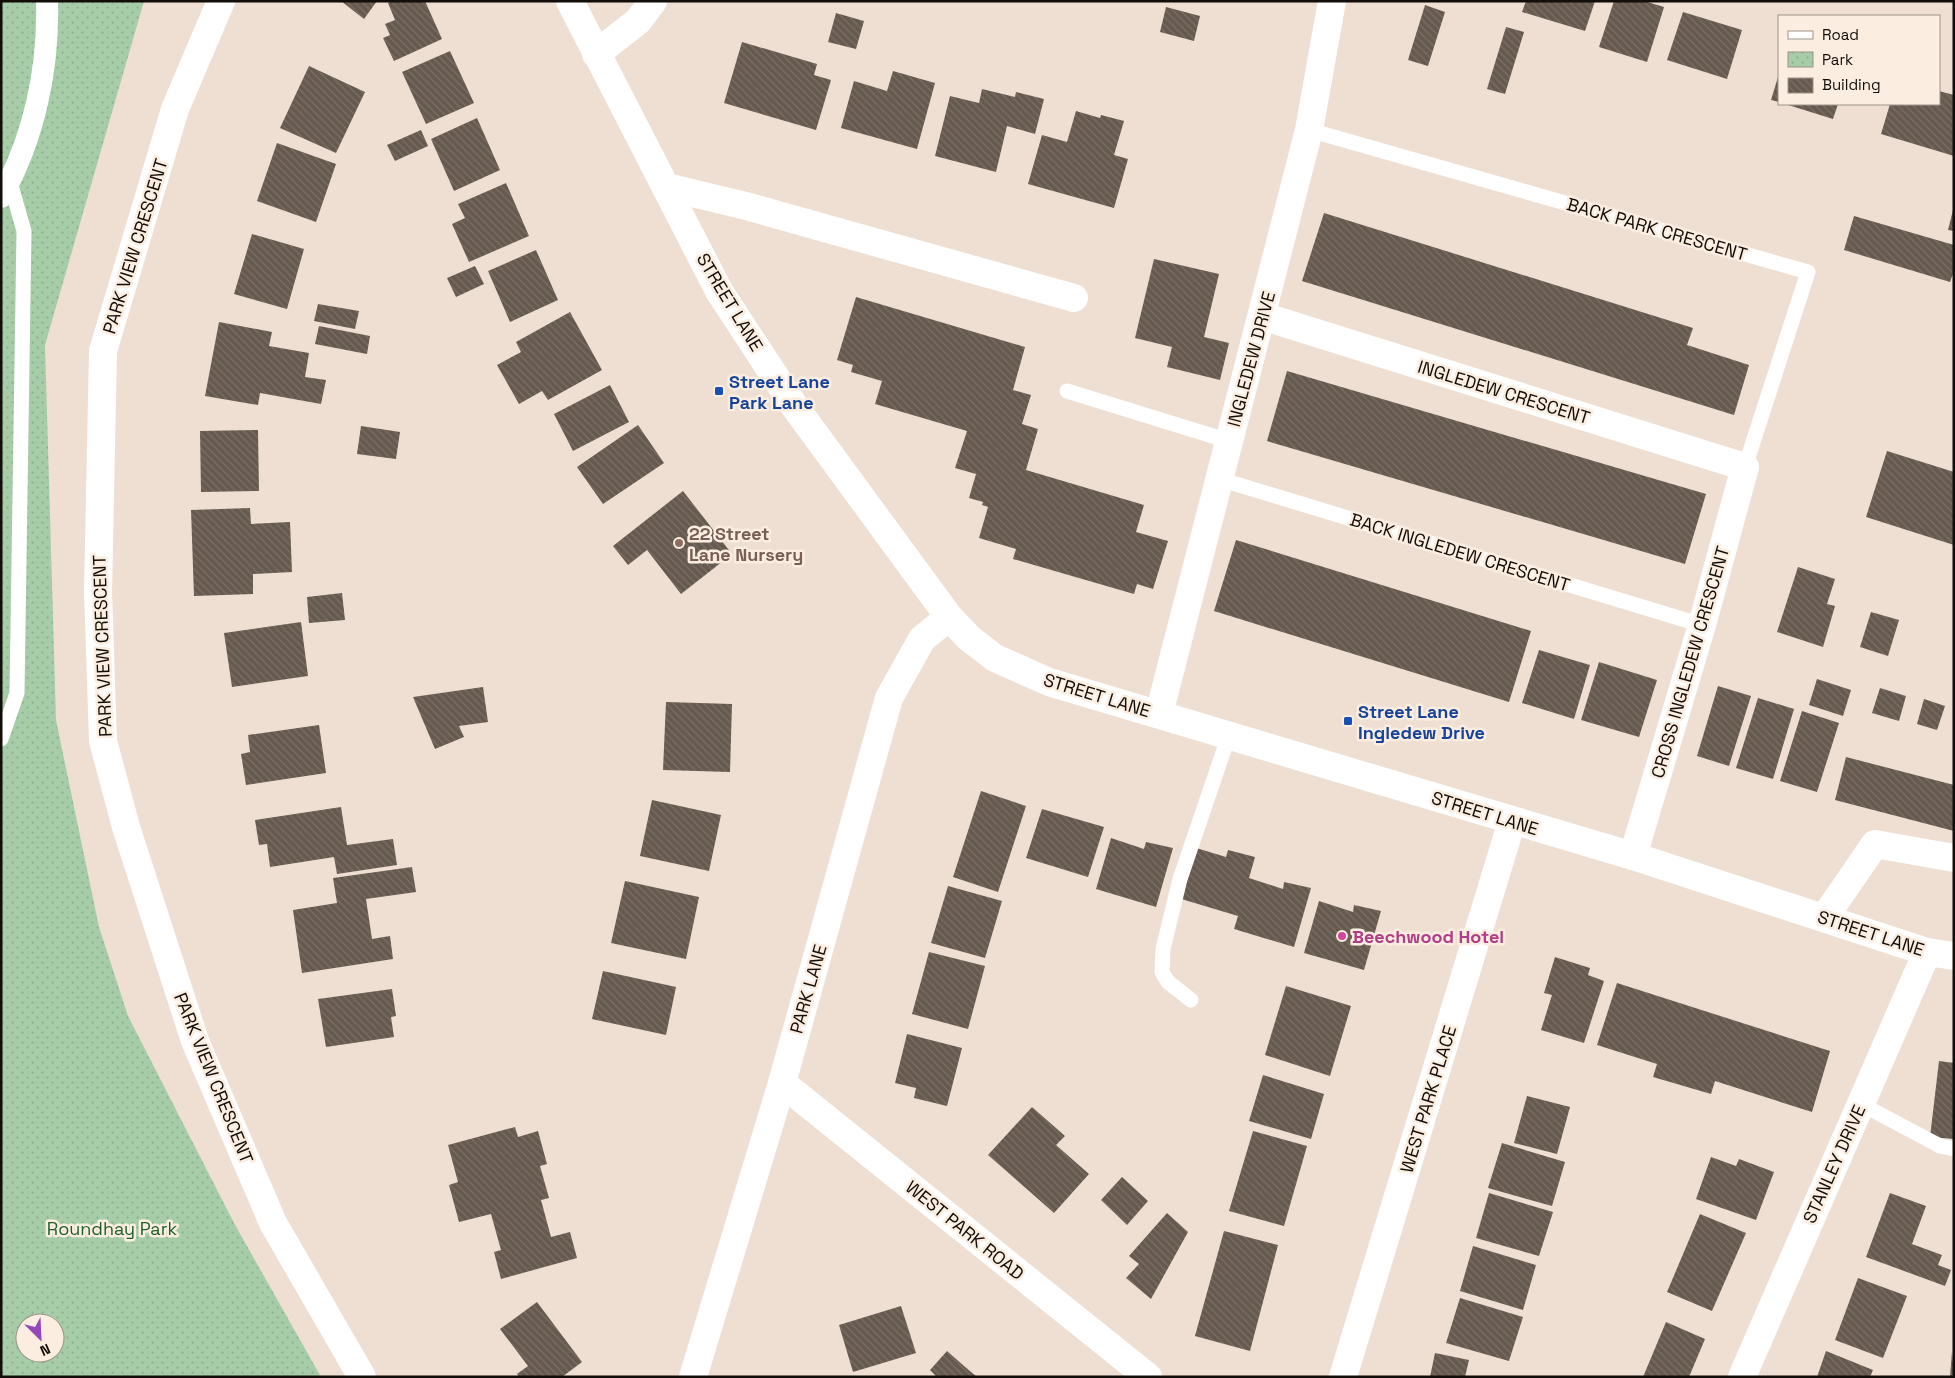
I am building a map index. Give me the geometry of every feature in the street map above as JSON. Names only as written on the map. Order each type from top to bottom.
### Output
[{"type":"street","points":[[6,190],[36,107],[44,67],[48,26],[47,1]]},
{"type":"street","name":"PARK VIEW CRESCENT","points":[[221,1],[175,109],[103,351],[98,591],[103,741],[126,827],[195,1041],[273,1223],[362,1377]]},
{"type":"street","name":"STREET LANE","points":[[570,1],[719,291],[795,406],[949,617],[969,638],[995,658],[1049,682],[1633,856],[1927,952],[1954,956]]},
{"type":"street","points":[[596,54],[638,21],[653,1]]},
{"type":"street","name":"INGLEDEW DRIVE","points":[[1159,714],[1309,130],[1332,1]]},
{"type":"street","points":[[667,187],[746,206],[1074,298]]},
{"type":"street","name":"INGLEDEW CRESCENT","points":[[1262,316],[1745,467]]},
{"type":"street","name":"CROSS INGLEDEW CRESCENT","points":[[1633,856],[1702,625],[1745,467]]},
{"type":"street","name":"PARK LANE","points":[[693,1377],[782,1082],[889,698],[922,639],[949,617]]},
{"type":"street","name":"WEST PARK PLACE","points":[[1343,1377],[1512,821]]},
{"type":"street","points":[[1824,918],[1875,844],[1954,858]]},
{"type":"street","name":"STANLEY DRIVE","points":[[1742,1377],[1927,952]]},
{"type":"street","name":"WEST PARK ROAD","points":[[782,1082],[1148,1377]]},
{"type":"lane","name":"BACK PARK CRESCENT","points":[[1309,130],[1808,272],[1745,467]]},
{"type":"lane","points":[[1,740],[18,693],[24,231],[6,190]]},
{"type":"lane","points":[[1067,391],[1229,442]]},
{"type":"lane","name":"BACK INGLEDEW CRESCENT","points":[[1219,479],[1702,625]]},
{"type":"lane","points":[[1191,1000],[1168,982],[1161,962],[1180,879],[1229,735]]},
{"type":"lane","points":[[1861,1104],[1940,1146],[1954,1148]]},
{"type":"green space","name":"Roundhay Park","points":[[1,1],[144,1],[45,345],[56,720],[99,927],[128,1016],[234,1223],[321,1377],[1,1377]]},
{"type":"building","points":[[341,1],[377,1],[364,19]]},
{"type":"building","points":[[392,1],[425,1],[442,39],[394,61],[383,38],[390,35],[385,24],[395,20],[388,3]]},
{"type":"building","points":[[1526,1],[1595,1],[1585,31],[1522,12]]},
{"type":"building","points":[[1614,1],[1644,1],[1664,7],[1647,62],[1599,47]]},
{"type":"building","points":[[1425,5],[1445,12],[1428,66],[1408,60]]},
{"type":"building","points":[[1166,7],[1200,16],[1194,41],[1160,32]]},
{"type":"building","points":[[1683,12],[1742,30],[1727,79],[1667,60]]},
{"type":"building","points":[[836,13],[864,21],[856,49],[828,42]]},
{"type":"building","points":[[1506,27],[1524,32],[1505,94],[1487,89]]},
{"type":"building","points":[[742,42],[817,64],[814,75],[831,80],[816,130],[724,103]]},
{"type":"building","points":[[450,51],[474,103],[426,124],[402,72]]},
{"type":"building","points":[[309,66],[365,92],[336,153],[280,128]]},
{"type":"building","points":[[893,71],[935,83],[917,149],[841,128],[854,81],[887,91]]},
{"type":"building","points":[[1778,77],[1778,102],[1771,100]]},
{"type":"building","points":[[982,89],[1015,97],[1016,92],[1044,99],[1035,134],[1007,126],[996,172],[935,156],[950,96],[979,103]]},
{"type":"building","points":[[1940,91],[1954,95],[1954,156],[1881,134],[1890,105],[1940,105]]},
{"type":"building","points":[[1788,105],[1838,105],[1833,119]]},
{"type":"building","points":[[1076,111],[1100,118],[1101,115],[1124,121],[1114,155],[1128,159],[1114,208],[1028,184],[1042,135],[1067,142]]},
{"type":"building","points":[[477,118],[500,170],[454,191],[431,139]]},
{"type":"building","points":[[421,130],[428,146],[395,161],[387,145]]},
{"type":"building","points":[[277,143],[336,164],[316,222],[257,201]]},
{"type":"building","points":[[506,183],[529,236],[469,262],[452,224],[465,218],[458,204]]},
{"type":"building","points":[[1954,210],[1954,231],[1948,230]]},
{"type":"building","points":[[1324,213],[1693,328],[1687,345],[1749,365],[1734,415],[1302,281]]},
{"type":"building","points":[[1854,216],[1954,245],[1954,271],[1950,282],[1844,250]]},
{"type":"building","points":[[252,234],[304,249],[287,309],[234,294]]},
{"type":"building","points":[[536,250],[558,300],[510,322],[488,271]]},
{"type":"building","points":[[1154,259],[1219,274],[1204,337],[1229,343],[1220,380],[1167,367],[1172,347],[1135,338]]},
{"type":"building","points":[[475,266],[484,284],[456,297],[447,278]]},
{"type":"building","points":[[856,297],[1025,347],[1013,390],[1031,395],[1022,424],[1038,429],[1026,470],[1144,505],[1136,532],[1168,541],[1153,589],[1137,584],[1134,594],[1013,559],[1016,549],[979,538],[988,507],[982,505],[983,502],[969,498],[976,474],[955,468],[967,431],[875,404],[882,381],[851,372],[853,365],[837,360]]},
{"type":"building","points":[[318,304],[359,311],[355,329],[314,321]]},
{"type":"building","points":[[570,312],[602,370],[548,400],[542,391],[519,404],[497,365],[521,352],[516,342]]},
{"type":"building","points":[[219,322],[272,332],[269,346],[309,353],[305,377],[326,380],[321,404],[260,393],[258,405],[205,396]]},
{"type":"building","points":[[319,326],[370,336],[367,354],[315,344]]},
{"type":"building","points":[[1287,371],[1706,494],[1685,564],[1267,441]]},
{"type":"building","points":[[610,385],[629,422],[573,451],[554,414]]},
{"type":"building","points":[[638,425],[664,463],[603,504],[577,467]]},
{"type":"building","points":[[361,426],[400,432],[396,459],[357,454]]},
{"type":"building","points":[[258,430],[259,491],[201,492],[200,431]]},
{"type":"building","points":[[1887,451],[1954,472],[1954,545],[1866,517]]},
{"type":"building","points":[[683,491],[732,554],[681,594],[647,550],[628,565],[613,546]]},
{"type":"building","points":[[250,508],[251,524],[290,522],[292,572],[253,574],[253,594],[194,596],[191,510]]},
{"type":"building","points":[[1236,540],[1531,631],[1509,702],[1214,611]]},
{"type":"building","points":[[1798,567],[1835,579],[1827,604],[1835,606],[1823,647],[1777,632]]},
{"type":"building","points":[[342,593],[345,620],[309,623],[307,597]]},
{"type":"building","points":[[1871,612],[1899,620],[1888,656],[1860,647]]},
{"type":"building","points":[[301,622],[308,676],[232,687],[224,633]]},
{"type":"building","points":[[1539,650],[1590,665],[1574,719],[1522,703]]},
{"type":"building","points":[[1599,662],[1657,680],[1639,737],[1581,720]]},
{"type":"building","points":[[1817,679],[1851,690],[1843,716],[1809,705]]},
{"type":"building","points":[[1718,686],[1751,696],[1729,766],[1697,756]]},
{"type":"building","points":[[483,687],[488,722],[459,726],[464,737],[435,749],[413,697]]},
{"type":"building","points":[[1880,688],[1906,696],[1899,721],[1872,713]]},
{"type":"building","points":[[1758,698],[1794,709],[1773,779],[1736,768]]},
{"type":"building","points":[[1924,699],[1945,706],[1937,730],[1917,724]]},
{"type":"building","points":[[666,702],[732,704],[730,772],[663,770]]},
{"type":"building","points":[[1802,711],[1839,723],[1817,792],[1780,781]]},
{"type":"building","points":[[319,725],[326,773],[246,785],[241,754],[250,752],[248,735]]},
{"type":"building","points":[[1846,757],[1954,785],[1954,831],[1835,800]]},
{"type":"building","points":[[981,791],[1026,806],[998,892],[953,877]]},
{"type":"building","points":[[652,800],[721,815],[709,871],[640,856]]},
{"type":"building","points":[[341,807],[347,845],[393,839],[397,865],[337,874],[334,857],[270,867],[267,844],[259,845],[255,820]]},
{"type":"building","points":[[1042,809],[1104,827],[1088,877],[1026,858]]},
{"type":"building","points":[[1111,838],[1144,849],[1146,842],[1173,848],[1156,907],[1096,889]]},
{"type":"building","points":[[1193,847],[1226,857],[1228,850],[1255,857],[1249,878],[1283,889],[1284,882],[1311,888],[1294,947],[1234,929],[1238,916],[1178,898]]},
{"type":"building","points":[[412,867],[416,892],[366,899],[372,939],[390,936],[393,959],[302,973],[293,910],[337,903],[333,878]]},
{"type":"building","points":[[625,881],[699,897],[686,959],[611,943]]},
{"type":"building","points":[[948,886],[1002,901],[985,958],[931,943]]},
{"type":"building","name":"Beechwood Hotel","points":[[1319,901],[1353,912],[1354,905],[1381,911],[1364,970],[1304,953]]},
{"type":"building","points":[[929,952],[985,966],[968,1029],[912,1014]]},
{"type":"building","points":[[1555,957],[1590,968],[1588,975],[1604,981],[1584,1043],[1541,1030],[1552,995],[1544,993]]},
{"type":"building","points":[[603,971],[676,987],[666,1035],[592,1019]]},
{"type":"building","points":[[1617,983],[1830,1051],[1812,1112],[1715,1081],[1711,1094],[1653,1077],[1657,1064],[1597,1045]]},
{"type":"building","points":[[1286,986],[1351,1006],[1330,1076],[1265,1055]]},
{"type":"building","points":[[392,989],[396,1016],[391,1017],[394,1037],[326,1047],[318,999]]},
{"type":"building","points":[[907,1034],[962,1048],[947,1106],[914,1098],[916,1088],[895,1083]]},
{"type":"building","points":[[1939,1061],[1954,1063],[1954,1139],[1930,1137]]},
{"type":"building","points":[[1263,1075],[1324,1094],[1311,1139],[1249,1121]]},
{"type":"building","points":[[1527,1096],[1570,1107],[1557,1154],[1514,1143]]},
{"type":"building","points":[[1032,1107],[1065,1136],[1056,1145],[1089,1174],[1054,1213],[988,1155]]},
{"type":"building","points":[[515,1127],[518,1137],[538,1131],[547,1164],[540,1166],[549,1198],[541,1200],[551,1237],[570,1232],[577,1258],[501,1279],[494,1252],[501,1250],[491,1214],[459,1222],[449,1185],[458,1182],[448,1145]]},
{"type":"building","points":[[1253,1131],[1307,1146],[1284,1226],[1229,1211]]},
{"type":"building","points":[[1502,1143],[1565,1162],[1552,1206],[1488,1188]]},
{"type":"building","points":[[1711,1157],[1736,1166],[1739,1159],[1774,1172],[1756,1220],[1696,1199]]},
{"type":"building","points":[[1122,1177],[1148,1201],[1127,1225],[1101,1200]]},
{"type":"building","points":[[1489,1193],[1553,1212],[1539,1256],[1476,1238]]},
{"type":"building","points":[[1890,1193],[1926,1206],[1912,1244],[1942,1255],[1938,1265],[1951,1270],[1945,1286],[1866,1257]]},
{"type":"building","points":[[1167,1213],[1188,1232],[1151,1299],[1126,1278],[1139,1264],[1129,1256]]},
{"type":"building","points":[[1700,1214],[1746,1233],[1712,1311],[1667,1292]]},
{"type":"building","points":[[1224,1231],[1278,1245],[1250,1351],[1195,1336]]},
{"type":"building","points":[[1473,1246],[1536,1265],[1523,1310],[1460,1291]]},
{"type":"building","points":[[1858,1278],[1907,1296],[1883,1358],[1835,1340]]},
{"type":"building","points":[[1460,1298],[1523,1317],[1509,1361],[1446,1343]]},
{"type":"building","points":[[537,1302],[582,1362],[562,1377],[519,1377],[517,1374],[528,1366],[500,1329]]},
{"type":"building","points":[[901,1306],[916,1353],[853,1372],[839,1325]]},
{"type":"building","points":[[1666,1322],[1705,1339],[1689,1377],[1643,1377]]},
{"type":"building","points":[[947,1351],[977,1377],[937,1377],[930,1370]]},
{"type":"building","points":[[1826,1351],[1873,1370],[1870,1377],[1817,1377]]},
{"type":"building","points":[[1952,1351],[1954,1377],[1950,1377]]},
{"type":"building","points":[[1435,1353],[1469,1360],[1465,1377],[1430,1377]]},
{"type":"place","name":"Street Lane Park Lane","points":[[719,391]]},
{"type":"place","name":"22 Street Lane Nursery","points":[[679,543]]},
{"type":"place","name":"Street Lane Ingledew Drive","points":[[1348,721]]},
{"type":"place","name":"Beechwood Hotel","points":[[1342,936]]}]
